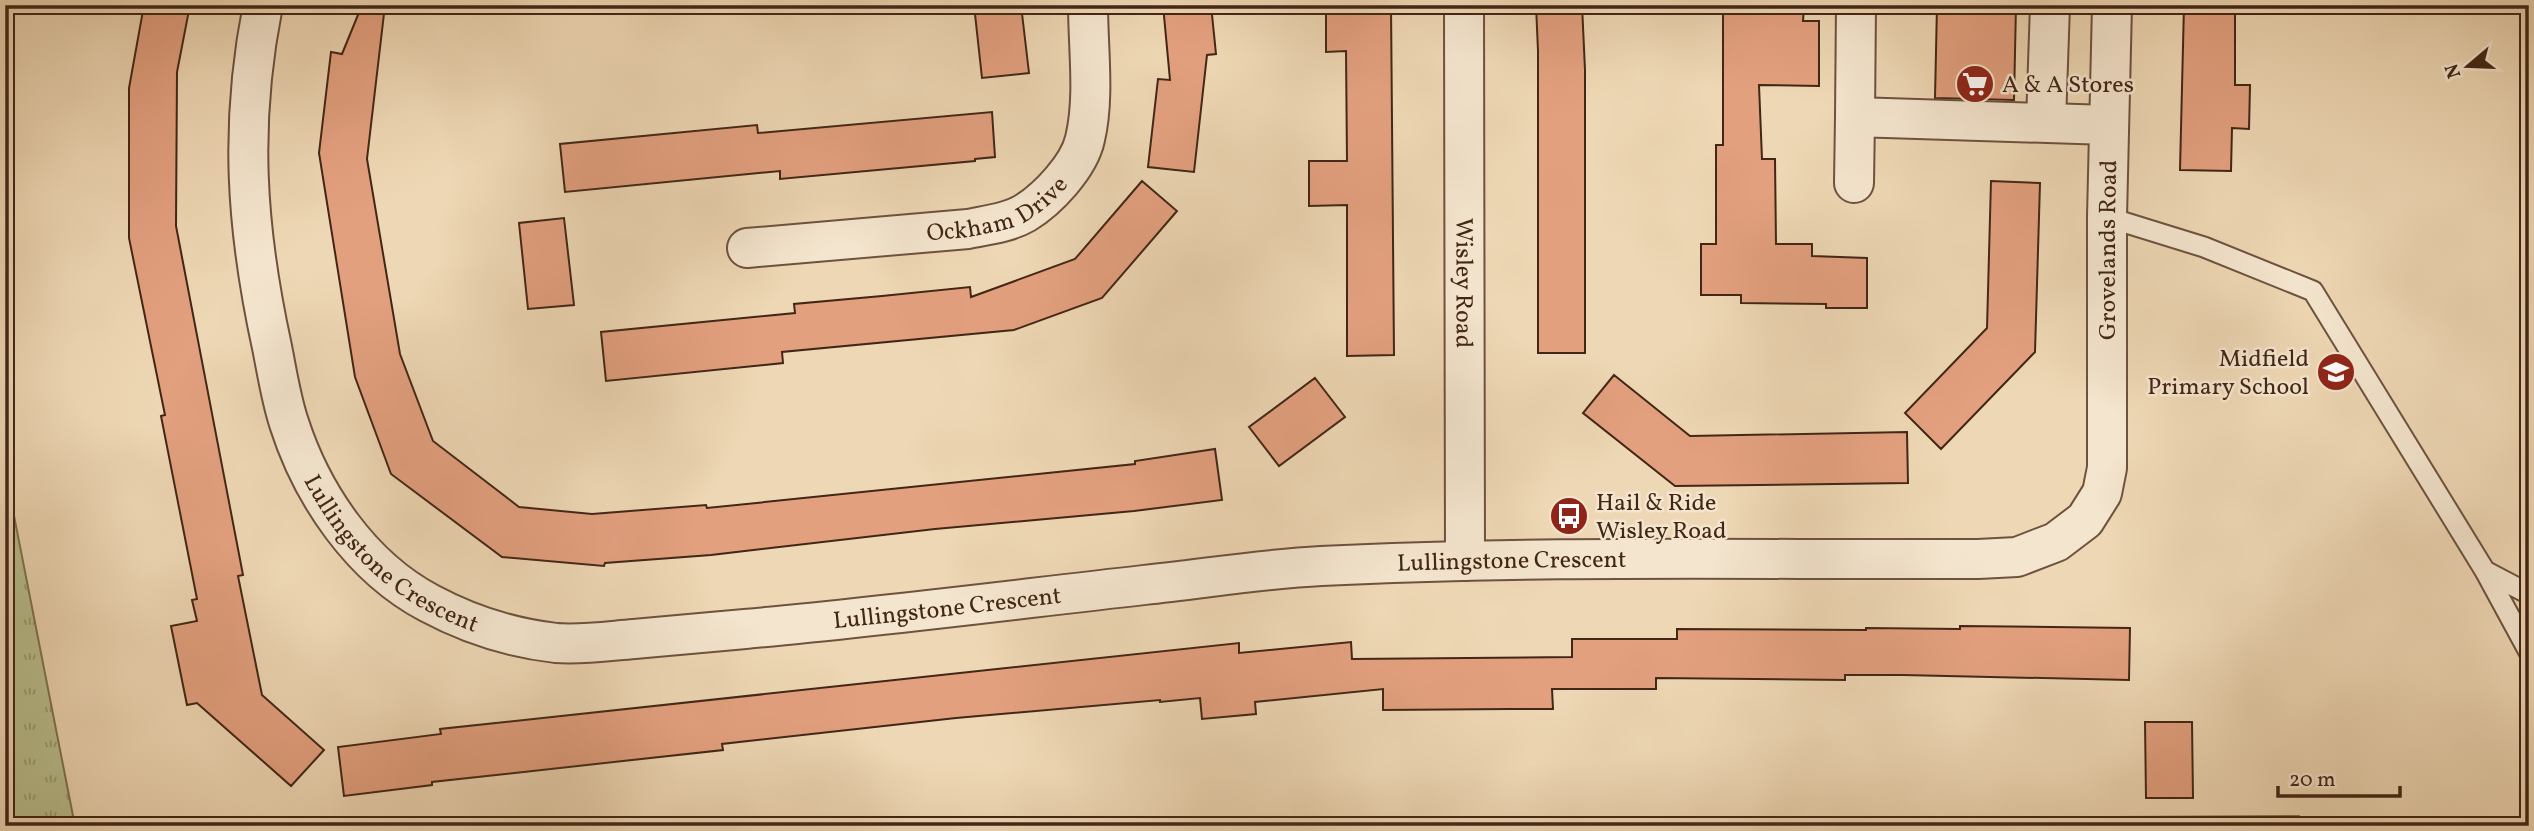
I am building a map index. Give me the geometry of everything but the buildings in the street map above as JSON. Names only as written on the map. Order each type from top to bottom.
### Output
[{"type":"street","name":"Lullingstone Crescent","points":[[263,5],[252,66],[247,136],[247,192],[261,299],[287,419],[303,462],[325,502],[359,547],[393,579],[424,601],[466,621],[513,636],[560,643],[603,642],[787,625],[1314,566],[1465,561],[2017,557],[2056,542],[2085,520],[2102,493]]},
{"type":"street","name":"Ockham Drive","points":[[747,248],[968,229],[998,223],[1024,213],[1049,194],[1069,172],[1085,141],[1089,103],[1088,5]]},
{"type":"street","name":"Wisley Road","points":[[1464,5],[1465,561]]},
{"type":"street","points":[[1854,183],[1856,5]]},
{"type":"street","points":[[2046,122],[2050,5]]},
{"type":"street","name":"Grovelands Road","points":[[2102,493],[2107,432],[2107,217],[2112,5]]},
{"type":"street","points":[[1854,117],[2109,125]]},
{"type":"lane","points":[[2107,217],[2204,247],[2313,291],[2485,571],[2529,652]]},
{"type":"lane","points":[[2485,571],[2529,594]]},
{"type":"green space","points":[[5,470],[75,826],[5,826]]},
{"type":"green space","points":[[2299,816],[2306,826],[1337,826],[1377,821]]},
{"type":"place","name":"A & A Stores","points":[[1975,84]]},
{"type":"place","name":"Midfield Primary School","points":[[2336,372]]},
{"type":"place","name":"Hail & Ride Wisley Road","points":[[1569,516]]}]
